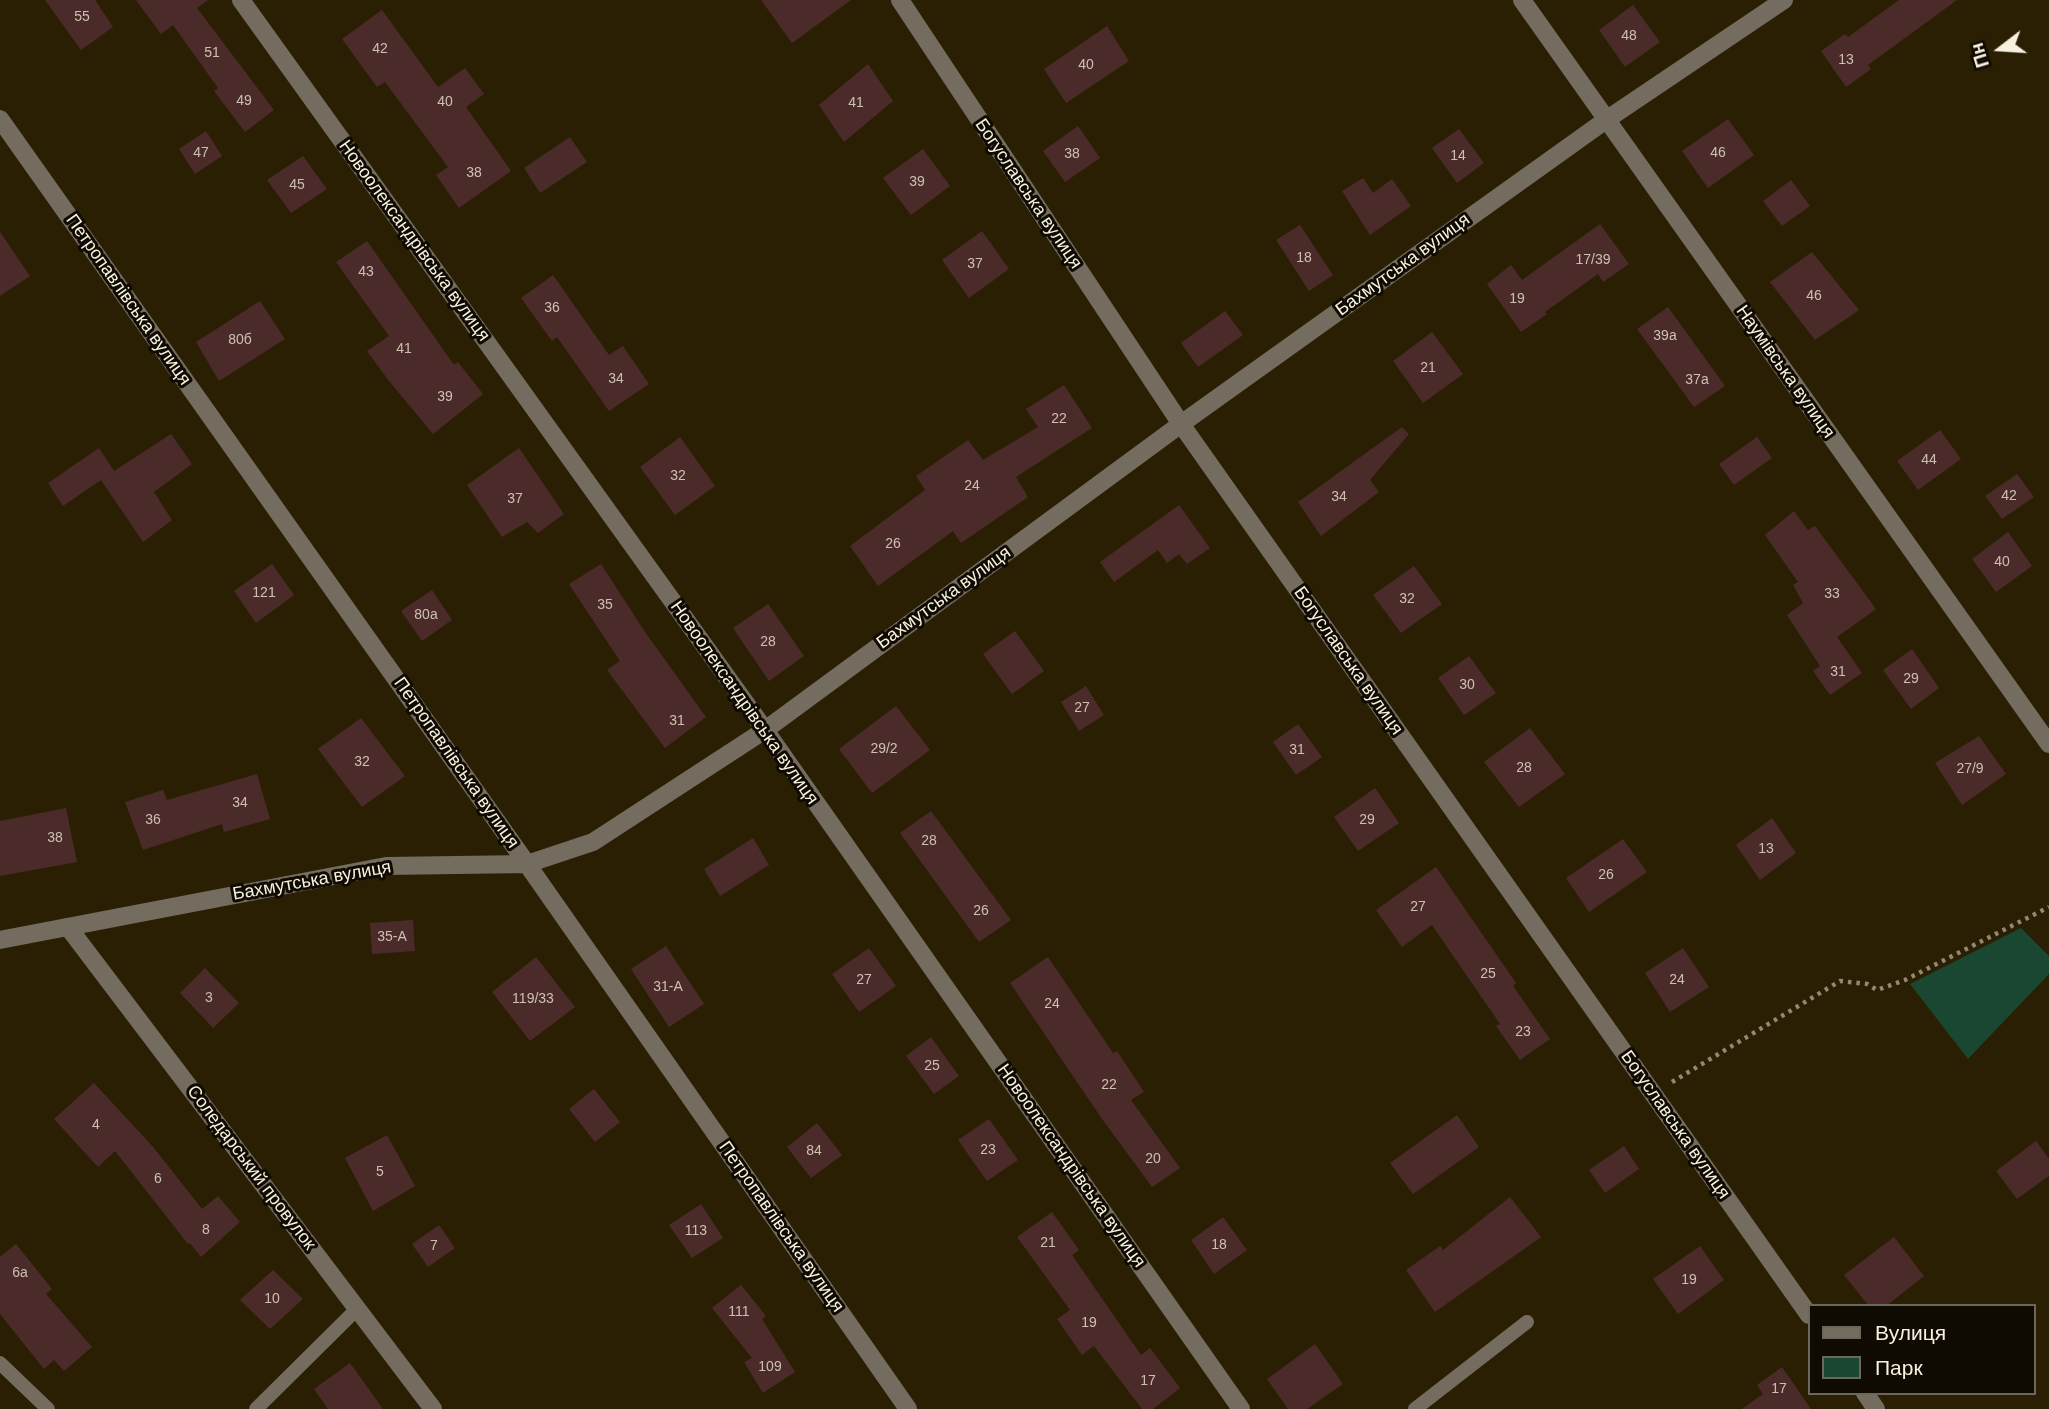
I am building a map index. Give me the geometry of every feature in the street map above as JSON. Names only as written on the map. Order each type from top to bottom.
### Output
[{"type":"street","name":"Новоолександрівська вулиця","points":[[241,0],[765,730],[1241,1409]]},
{"type":"street","name":"Богуславська вулиця","points":[[900,0],[1181,424],[1808,1314]]},
{"type":"street","name":"Наумівська вулиця","points":[[1522,0],[2049,744]]},
{"type":"street","name":"Бахмутська вулиця","points":[[0,940],[386,866],[527,864],[593,842],[765,730],[1181,424],[1606,120],[1784,0]]},
{"type":"street","name":"Петропавлівська вулиця","points":[[0,119],[527,864],[908,1409]]},
{"type":"street","name":"Соледарський провулок","points":[[68,927],[433,1409]]},
{"type":"lane","points":[[256,1409],[358,1309]]},
{"type":"lane","points":[[1415,1409],[1527,1322]]},
{"type":"lane","points":[[0,1363],[48,1409]]},
{"type":"path","points":[[1653,1093],[1840,981],[1867,984],[1877,989],[1905,980],[2049,907]]},
{"type":"green space","points":[[2021,928],[2049,956],[2049,974],[1968,1059],[1910,984]]},
{"type":"building","points":[[45,0],[95,0],[113,27],[81,50]]},
{"type":"building","points":[[136,0],[208,0],[197,8],[274,110],[245,132],[214,91],[218,88],[173,25],[161,34]]},
{"type":"building","points":[[761,0],[851,0],[792,43]]},
{"type":"building","points":[[1899,0],[1957,0],[1868,65],[1871,69],[1846,87],[1821,51],[1845,34],[1848,37]]},
{"type":"building","points":[[1633,5],[1660,42],[1625,67],[1599,30]]},
{"type":"building","points":[[382,10],[438,87],[465,68],[484,94],[466,107],[511,171],[459,208],[436,175],[448,167],[385,82],[377,87],[342,39]]},
{"type":"building","points":[[1107,26],[1129,61],[1066,103],[1044,69]]},
{"type":"building","points":[[868,64],[893,101],[844,142],[819,105]]},
{"type":"building","points":[[1728,119],[1754,155],[1708,188],[1682,151]]},
{"type":"building","points":[[1078,126],[1100,158],[1065,182],[1043,151]]},
{"type":"building","points":[[1459,129],[1484,163],[1457,183],[1432,148]]},
{"type":"building","points":[[206,131],[222,156],[195,174],[179,149]]},
{"type":"building","points":[[570,137],[587,162],[540,193],[524,168]]},
{"type":"building","points":[[923,149],[950,186],[911,215],[883,178]]},
{"type":"building","points":[[303,156],[327,189],[291,213],[267,180]]},
{"type":"building","points":[[1363,178],[1373,193],[1392,179],[1411,206],[1370,235],[1342,191]]},
{"type":"building","points":[[1791,180],[1810,206],[1782,226],[1763,201]]},
{"type":"building","points":[[1600,224],[1629,264],[1603,282],[1598,274],[1521,332],[1487,284],[1511,265],[1522,280]]},
{"type":"building","points":[[1300,225],[1333,275],[1309,291],[1276,240]]},
{"type":"building","points":[[982,231],[1009,269],[969,298],[942,260]]},
{"type":"building","points":[[0,232],[30,276],[0,296]]},
{"type":"building","points":[[367,241],[454,365],[458,362],[483,394],[433,434],[367,351],[389,336],[336,262]]},
{"type":"building","points":[[1812,252],[1859,310],[1815,340],[1770,282]]},
{"type":"building","points":[[553,275],[609,355],[623,346],[649,384],[609,411],[557,337],[552,341],[521,298]]},
{"type":"building","points":[[260,301],[285,339],[219,381],[196,342]]},
{"type":"building","points":[[1668,307],[1725,386],[1694,407],[1637,329]]},
{"type":"building","points":[[1225,311],[1243,335],[1198,367],[1181,343]]},
{"type":"building","points":[[1432,332],[1463,374],[1423,403],[1393,361]]},
{"type":"building","points":[[1064,385],[1092,428],[1016,477],[1028,497],[961,543],[953,531],[878,586],[850,546],[925,490],[916,476],[968,440],[983,460],[1038,427],[1026,409]]},
{"type":"building","points":[[1402,427],[1409,434],[1370,480],[1379,492],[1321,536],[1298,502]]},
{"type":"building","points":[[1940,430],[1961,459],[1918,490],[1897,461]]},
{"type":"building","points":[[171,434],[192,464],[154,492],[172,520],[143,542],[101,480],[63,506],[48,483],[99,448],[114,471]]},
{"type":"building","points":[[680,437],[715,486],[675,515],[640,467]]},
{"type":"building","points":[[1757,437],[1772,458],[1734,485],[1719,464]]},
{"type":"building","points":[[519,448],[564,514],[538,533],[527,522],[502,537],[467,485]]},
{"type":"building","points":[[2017,474],[2034,497],[2002,519],[1985,496]]},
{"type":"building","points":[[1179,505],[1210,548],[1187,564],[1179,554],[1167,563],[1158,550],[1114,582],[1100,562]]},
{"type":"building","points":[[1794,511],[1808,530],[1815,526],[1876,609],[1837,637],[1862,673],[1830,695],[1813,671],[1820,666],[1787,615],[1803,603],[1793,585],[1798,582],[1765,535]]},
{"type":"building","points":[[2008,532],[2032,566],[1996,592],[1972,559]]},
{"type":"building","points":[[272,564],[294,595],[256,623],[234,591]]},
{"type":"building","points":[[601,564],[645,632],[706,717],[665,748],[607,670],[620,661],[569,584]]},
{"type":"building","points":[[1414,566],[1442,604],[1401,633],[1373,595]]},
{"type":"building","points":[[432,590],[452,620],[422,641],[401,611]]},
{"type":"building","points":[[768,604],[804,656],[769,681],[733,628]]},
{"type":"building","points":[[1015,631],[1044,671],[1012,694],[983,654]]},
{"type":"building","points":[[1912,649],[1939,688],[1911,709],[1883,670]]},
{"type":"building","points":[[1469,656],[1496,693],[1464,715],[1438,678]]},
{"type":"building","points":[[1086,686],[1104,715],[1079,731],[1061,702]]},
{"type":"building","points":[[896,706],[930,750],[872,793],[839,749]]},
{"type":"building","points":[[361,718],[405,776],[362,807],[318,749]]},
{"type":"building","points":[[1298,724],[1322,757],[1296,775],[1273,742]]},
{"type":"building","points":[[1530,728],[1565,774],[1519,807],[1484,762]]},
{"type":"building","points":[[1979,736],[2006,774],[1962,805],[1935,763]]},
{"type":"building","points":[[257,774],[270,819],[224,832],[222,824],[143,850],[125,802],[163,790],[167,800]]},
{"type":"building","points":[[1375,788],[1399,823],[1358,851],[1334,817]]},
{"type":"building","points":[[66,808],[77,862],[0,876],[0,821]]},
{"type":"building","points":[[931,811],[1011,920],[979,942],[900,833]]},
{"type":"building","points":[[1772,818],[1796,853],[1760,880],[1736,845]]},
{"type":"building","points":[[753,838],[769,865],[720,896],[704,869]]},
{"type":"building","points":[[1623,839],[1647,872],[1589,912],[1566,878]]},
{"type":"building","points":[[1436,867],[1516,983],[1513,986],[1550,1039],[1520,1060],[1496,1026],[1500,1024],[1432,925],[1402,947],[1376,910]]},
{"type":"building","points":[[413,920],[415,951],[372,954],[370,923]]},
{"type":"building","points":[[666,946],[704,1004],[669,1027],[631,969]]},
{"type":"building","points":[[869,948],[896,986],[859,1012],[832,974]]},
{"type":"building","points":[[1683,948],[1709,987],[1670,1012],[1645,973]]},
{"type":"building","points":[[536,957],[575,1007],[530,1041],[492,992]]},
{"type":"building","points":[[1048,957],[1113,1053],[1117,1051],[1144,1092],[1131,1100],[1180,1168],[1152,1187],[1102,1119],[1010,983]]},
{"type":"building","points":[[205,968],[239,1003],[213,1028],[180,993]]},
{"type":"building","points":[[931,1037],[959,1076],[934,1094],[906,1056]]},
{"type":"building","points":[[94,1083],[154,1148],[202,1209],[218,1196],[240,1222],[201,1257],[115,1151],[98,1167],[54,1119]]},
{"type":"building","points":[[594,1089],[620,1122],[595,1142],[569,1109]]},
{"type":"building","points":[[1457,1115],[1479,1147],[1413,1194],[1390,1163]]},
{"type":"building","points":[[989,1119],[1018,1160],[987,1181],[958,1140]]},
{"type":"building","points":[[817,1123],[842,1155],[811,1178],[787,1147]]},
{"type":"building","points":[[387,1135],[415,1186],[373,1211],[345,1158]]},
{"type":"building","points":[[2036,1141],[2049,1159],[2049,1176],[2017,1199],[1996,1171]]},
{"type":"building","points":[[1624,1146],[1639,1169],[1605,1193],[1589,1170]]},
{"type":"building","points":[[1510,1197],[1541,1237],[1435,1312],[1406,1270],[1440,1246],[1443,1250]]},
{"type":"building","points":[[701,1204],[723,1238],[692,1258],[669,1225]]},
{"type":"building","points":[[1052,1212],[1079,1250],[1072,1255],[1141,1355],[1150,1348],[1180,1388],[1153,1409],[1142,1409],[1094,1346],[1082,1355],[1057,1319],[1070,1310],[1017,1237]]},
{"type":"building","points":[[1223,1217],[1247,1250],[1214,1274],[1191,1240]]},
{"type":"building","points":[[439,1225],[455,1248],[428,1267],[412,1244]]},
{"type":"building","points":[[1894,1237],[1924,1276],[1889,1304],[1867,1304],[1844,1275]]},
{"type":"building","points":[[16,1244],[52,1289],[46,1294],[92,1347],[64,1371],[54,1360],[44,1369],[0,1314],[0,1257]]},
{"type":"building","points":[[1700,1246],[1724,1280],[1678,1314],[1653,1279]]},
{"type":"building","points":[[273,1270],[303,1299],[270,1329],[240,1300]]},
{"type":"building","points":[[741,1285],[766,1316],[762,1319],[795,1372],[763,1393],[744,1362],[752,1358],[712,1308]]},
{"type":"building","points":[[1315,1344],[1343,1384],[1307,1409],[1288,1409],[1267,1379]]},
{"type":"building","points":[[350,1363],[383,1409],[328,1409],[314,1389]]},
{"type":"building","points":[[1782,1367],[1811,1409],[1742,1409],[1763,1394],[1757,1385]]}]
